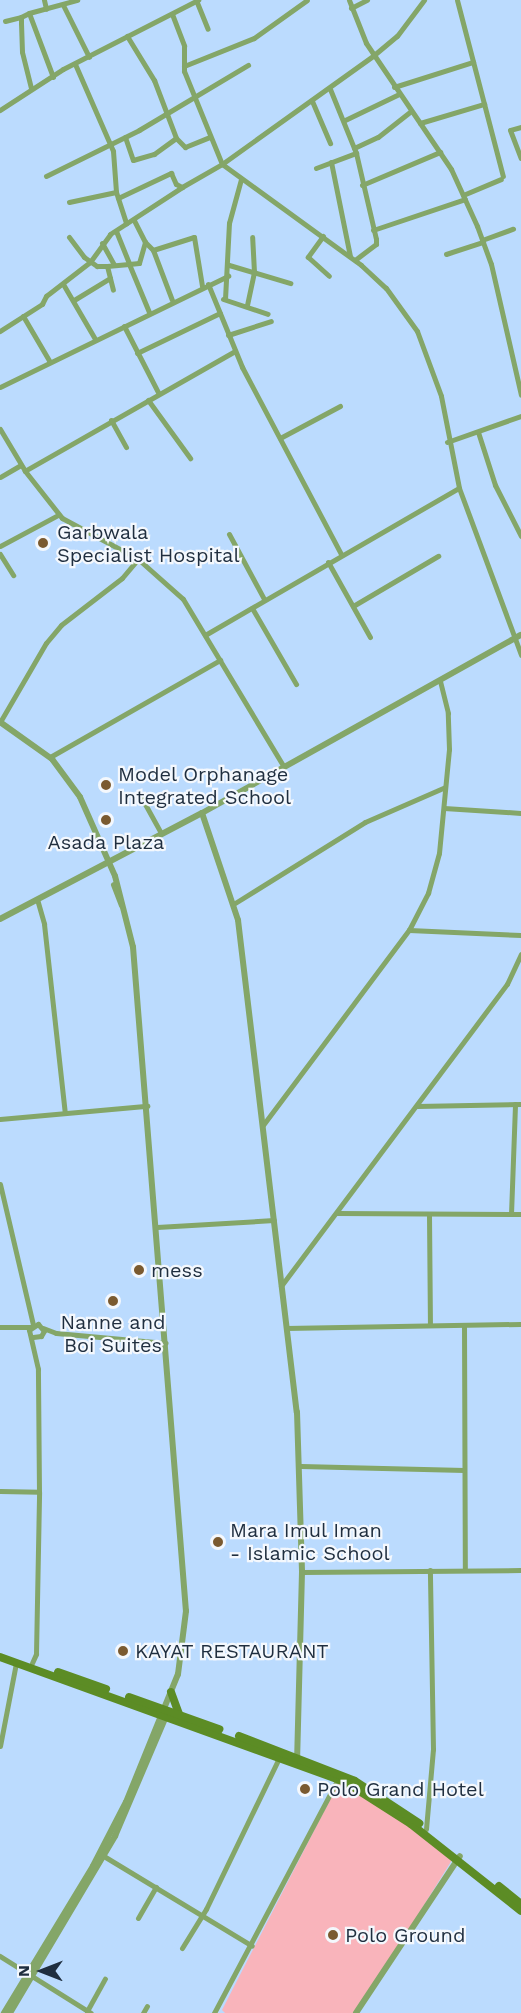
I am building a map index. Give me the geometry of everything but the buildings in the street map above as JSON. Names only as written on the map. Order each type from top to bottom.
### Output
[{"type":"main road","points":[[0,1651],[166,1711],[279,1756],[298,1759],[338,1778],[378,1801],[521,1904]]},
{"type":"main road","points":[[0,1657],[179,1714],[355,1781],[426,1828],[521,1911]]},
{"type":"main road","points":[[171,1692],[179,1714]]},
{"type":"street","points":[[44,0],[46,9]]},
{"type":"street","points":[[5,21],[77,0]]},
{"type":"street","points":[[0,110],[31,88],[197,0],[208,29]]},
{"type":"street","points":[[184,66],[254,38],[296,3],[307,0]]},
{"type":"street","points":[[349,0],[374,55],[440,152],[464,197],[482,241],[521,395]]},
{"type":"street","points":[[351,8],[367,0]]},
{"type":"street","points":[[0,331],[23,316],[90,262],[89,258],[102,243],[126,223],[222,164],[330,89],[374,55],[397,36],[424,0]]},
{"type":"street","points":[[373,230],[464,197],[502,177],[457,0]]},
{"type":"street","points":[[67,2],[89,57]]},
{"type":"street","points":[[30,14],[53,77]]},
{"type":"street","points":[[172,14],[184,46],[184,66],[194,99],[222,164],[352,258],[386,288],[417,332],[441,396],[447,442],[459,488],[521,655]]},
{"type":"street","points":[[21,17],[22,52],[31,88]]},
{"type":"street","points":[[128,36],[154,80],[176,138],[185,147],[210,137]]},
{"type":"street","points":[[394,87],[473,62]]},
{"type":"street","points":[[75,64],[110,145],[117,195],[126,223]]},
{"type":"street","points":[[46,176],[125,137],[194,99],[248,65]]},
{"type":"street","points":[[330,89],[345,120],[355,151],[376,244],[352,258]]},
{"type":"street","points":[[345,120],[399,94]]},
{"type":"street","points":[[312,101],[330,143]]},
{"type":"street","points":[[420,123],[484,104]]},
{"type":"street","points":[[316,168],[355,151],[378,137],[411,111]]},
{"type":"street","points":[[521,127],[510,130],[521,158]]},
{"type":"street","points":[[125,137],[133,160],[154,154],[176,138]]},
{"type":"street","points":[[362,185],[440,152]]},
{"type":"street","points":[[331,162],[352,258]]},
{"type":"street","points":[[69,202],[117,195],[171,173],[176,184],[182,187]]},
{"type":"street","points":[[225,299],[230,265],[229,223],[241,179]]},
{"type":"street","points":[[134,220],[145,242],[153,250],[172,300]]},
{"type":"street","points":[[446,254],[513,229]]},
{"type":"street","points":[[116,231],[149,312]]},
{"type":"street","points":[[322,236],[308,257],[328,276]]},
{"type":"street","points":[[69,237],[97,266],[139,262],[145,242]]},
{"type":"street","points":[[153,250],[194,237],[205,285],[215,300],[235,351],[341,554]]},
{"type":"street","points":[[247,305],[254,272],[252,237]]},
{"type":"street","points":[[102,243],[114,265]]},
{"type":"street","points":[[230,265],[290,284]]},
{"type":"street","points":[[107,266],[113,290]]},
{"type":"street","points":[[0,387],[172,300],[228,276]]},
{"type":"street","points":[[74,300],[110,278]]},
{"type":"street","points":[[63,284],[95,339]]},
{"type":"street","points":[[215,300],[225,299],[268,314]]},
{"type":"street","points":[[137,353],[220,313]]},
{"type":"street","points":[[23,316],[50,362]]},
{"type":"street","points":[[228,335],[271,321]]},
{"type":"street","points":[[124,326],[159,394]]},
{"type":"street","points":[[25,471],[235,351]]},
{"type":"street","points":[[148,400],[190,458]]},
{"type":"street","points":[[280,438],[340,406]]},
{"type":"street","points":[[447,442],[521,416]]},
{"type":"street","points":[[111,420],[126,447]]},
{"type":"street","points":[[0,429],[25,471],[58,515],[138,559],[183,599],[284,768]]},
{"type":"street","points":[[478,432],[495,485],[521,536]]},
{"type":"street","points":[[0,477],[21,465]]},
{"type":"street","points":[[205,635],[341,554],[459,488]]},
{"type":"street","points":[[0,546],[58,515]]},
{"type":"street","points":[[229,534],[264,599]]},
{"type":"street","points":[[0,554],[13,575]]},
{"type":"street","points":[[353,606],[438,556]]},
{"type":"street","points":[[10,2013],[29,1976],[102,1855],[166,1711],[181,1659],[186,1611],[133,947],[124,909],[80,797],[50,757],[0,722],[54,634],[122,578],[138,559]]},
{"type":"street","points":[[328,562],[370,637]]},
{"type":"street","points":[[252,608],[296,684]]},
{"type":"street","points":[[1,918],[106,861],[202,813],[521,635]]},
{"type":"street","points":[[50,757],[220,660]]},
{"type":"street","points":[[263,1125],[409,930],[428,893],[439,853],[444,808],[447,713],[440,681]]},
{"type":"street","points":[[235,903],[365,822],[445,787]]},
{"type":"street","points":[[140,795],[161,833]]},
{"type":"street","points":[[444,808],[521,813]]},
{"type":"street","points":[[202,813],[235,903],[263,1125],[301,1466],[302,1572],[298,1759]]},
{"type":"street","points":[[37,899],[44,924],[65,1113]]},
{"type":"street","points":[[409,930],[521,935]]},
{"type":"street","points":[[281,1286],[507,984],[521,954]]},
{"type":"street","points":[[417,1106],[518,1104],[511,1214]]},
{"type":"street","points":[[0,1119],[147,1106]]},
{"type":"street","points":[[0,1184],[36,1326],[39,1492],[36,1654],[32,1663]]},
{"type":"street","points":[[337,1213],[521,1214]]},
{"type":"street","points":[[429,1215],[430,1325]]},
{"type":"street","points":[[157,1227],[273,1220]]},
{"type":"street","points":[[286,1328],[521,1324]]},
{"type":"street","points":[[36,1326],[36,1336]]},
{"type":"street","points":[[0,1327],[36,1326],[56,1333]]},
{"type":"street","points":[[464,1326],[465,1570]]},
{"type":"street","points":[[15,1328],[36,1336],[56,1333],[166,1343]]},
{"type":"street","points":[[301,1466],[464,1470]]},
{"type":"street","points":[[0,1491],[39,1492]]},
{"type":"street","points":[[426,1828],[434,1749],[430,1570]]},
{"type":"street","points":[[302,1572],[521,1570]]},
{"type":"street","points":[[0,1746],[16,1662]]},
{"type":"street","points":[[182,1948],[203,1915],[279,1756]]},
{"type":"street","points":[[214,2013],[252,1946],[338,1778]]},
{"type":"street","points":[[102,1855],[252,1946]]},
{"type":"street","points":[[356,2013],[458,1858]]},
{"type":"street","points":[[138,1918],[156,1887]]},
{"type":"street","points":[[0,1956],[89,2012],[105,1979]]},
{"type":"street","points":[[3,2013],[29,1976]]},
{"type":"street","points":[[143,2013],[147,2006]]},
{"type":"shaded area","name":"Polo Ground","points":[[340,1780],[367,1794],[452,1860],[357,2013],[225,2013],[222,2010]]},
{"type":"place","name":"Garbwala Specialist Hospital","points":[[43,543]]},
{"type":"place","name":"Model Orphanage Integrated School","points":[[106,785]]},
{"type":"place","name":"Asada Plaza","points":[[106,820]]},
{"type":"place","name":"mess","points":[[139,1270]]},
{"type":"place","name":"Nanne and Boi Suites","points":[[113,1301]]},
{"type":"place","name":"Mara Imul Iman - Islamic School","points":[[218,1542]]},
{"type":"place","name":"KAYAT RESTAURANT","points":[[123,1651]]},
{"type":"place","name":"Polo Grand Hotel","points":[[305,1789]]},
{"type":"place","name":"Polo Ground","points":[[333,1935]]}]
